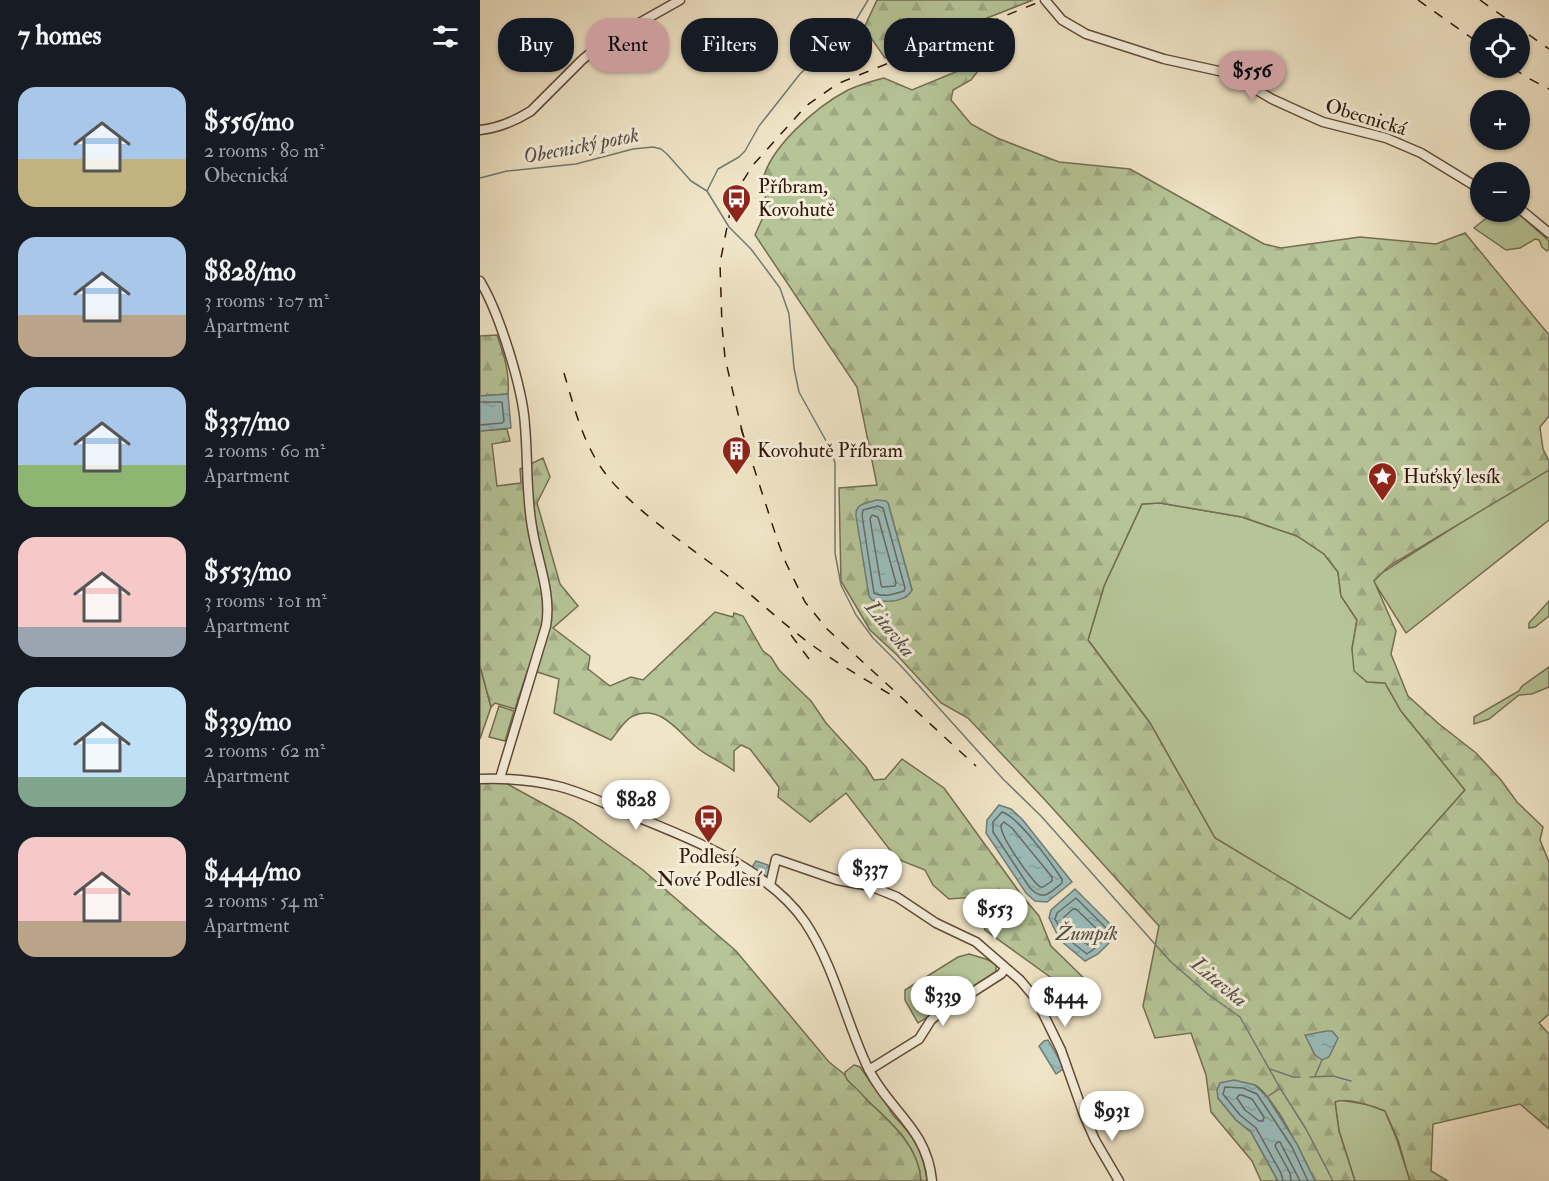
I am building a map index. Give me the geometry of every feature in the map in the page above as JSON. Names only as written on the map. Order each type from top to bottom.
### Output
[{"type":"street","points":[[480,130],[498,126],[531,111],[600,45],[680,0]]},
{"type":"street","name":"Obecnická","points":[[1045,0],[1062,20],[1086,33],[1164,59],[1228,73],[1272,99],[1323,122],[1386,138],[1421,153],[1470,183]]},
{"type":"street","points":[[1530,217],[1549,232]]},
{"type":"street","points":[[480,281],[488,294],[496,316],[523,411],[531,527],[549,609],[546,626],[500,778]]},
{"type":"street","points":[[480,778],[500,778],[557,786],[585,794],[699,843],[770,885],[792,905],[816,940],[869,1070],[921,1142],[930,1165],[932,1181]]},
{"type":"street","points":[[770,885],[776,859],[837,880],[870,886],[897,897],[936,923],[976,942],[1020,980],[1035,999],[1061,1050],[1095,1140],[1119,1181]]},
{"type":"street","points":[[869,1070],[920,1040],[937,1015],[1001,974],[1005,969]]},
{"type":"green space","points":[[877,0],[1033,0],[987,18],[884,18],[884,57],[872,39],[872,18],[869,18]]},
{"type":"green space","points":[[956,72],[977,72],[971,80],[953,90],[951,100],[971,124],[997,138],[1059,162],[1130,169],[1264,244],[1281,248],[1360,237],[1436,244],[1465,233],[1549,335],[1549,416],[1540,427],[1543,449],[1549,461],[1549,470],[1389,566],[1374,581],[1396,631],[1391,654],[1408,696],[1476,753],[1501,780],[1517,802],[1543,827],[1540,840],[1549,862],[1549,1014],[1539,1023],[1549,1034],[1549,1129],[1520,1104],[1433,1124],[1431,1171],[1448,1181],[1410,1181],[1398,1140],[1385,1111],[1352,1101],[1335,1102],[1339,1131],[1355,1181],[1315,1181],[1280,1115],[1255,1085],[1218,1098],[1236,1120],[1251,1132],[1278,1181],[1261,1181],[1252,1161],[1211,1112],[1206,1075],[1191,1033],[1155,1038],[1143,1006],[1159,926],[968,718],[941,703],[897,655],[870,630],[841,581],[839,488],[877,485],[857,387],[755,235],[764,215],[766,189],[762,184],[766,171],[773,157],[795,130],[836,97],[857,86],[884,78],[912,90]],"holes":[[[888,503],[912,590],[906,597],[891,601]],[[1160,503],[1242,517],[1297,536],[1324,554],[1338,572],[1341,596],[1357,620],[1352,649],[1354,671],[1367,682],[1385,683],[1401,711],[1465,790],[1350,919],[1215,838],[1150,723],[1088,640],[1104,586],[1142,504]]]},
{"type":"green space","points":[[1482,222],[1528,222],[1549,241],[1549,249],[1547,251],[1539,240],[1535,239],[1520,248],[1506,250],[1474,228]]},
{"type":"green space","points":[[497,335],[507,371],[508,394],[480,396],[480,336]]},
{"type":"green space","points":[[507,429],[510,441],[492,444],[497,486],[521,483],[520,469],[543,458],[550,477],[537,503],[560,584],[578,606],[553,628],[590,656],[588,669],[610,686],[631,677],[643,680],[715,612],[733,617],[734,613],[743,616],[763,651],[811,701],[826,723],[866,767],[874,780],[885,779],[902,759],[944,788],[1039,916],[1051,946],[1092,986],[1086,994],[1067,989],[985,930],[974,897],[949,899],[933,885],[925,870],[897,859],[846,793],[810,822],[778,797],[779,787],[750,749],[741,745],[734,751],[734,771],[700,750],[668,721],[660,716],[643,713],[633,716],[624,723],[611,740],[554,713],[559,679],[528,669],[515,709],[495,703],[491,707],[480,666],[480,431]]},
{"type":"green space","points":[[1549,467],[1549,520],[1406,633],[1372,579]]},
{"type":"green space","points":[[1160,503],[1242,517],[1297,536],[1324,554],[1338,572],[1341,596],[1357,620],[1352,649],[1367,682],[1385,683],[1401,711],[1465,790],[1350,920],[1215,838],[1150,723],[1088,640],[1104,586],[1142,504]]},
{"type":"green space","points":[[1549,601],[1549,616],[1535,627],[1529,628],[1529,623]]},
{"type":"green space","points":[[480,666],[491,707],[480,739]]},
{"type":"green space","points":[[1549,667],[1549,687],[1532,694],[1519,695],[1489,719],[1474,724],[1474,717],[1519,691],[1522,686]]},
{"type":"green space","points":[[499,706],[514,711],[505,741],[489,737]]},
{"type":"green space","points":[[480,779],[500,780],[573,820],[643,870],[736,951],[829,1062],[844,1074],[848,1081],[904,1138],[916,1158],[921,1181],[480,1181]]},
{"type":"green space","points":[[969,954],[996,964],[996,974],[918,1023],[905,1000],[905,990],[958,957]]},
{"type":"green space","points":[[854,1065],[860,1067],[892,1114],[913,1139],[923,1159],[927,1181],[921,1181],[918,1164],[902,1136],[845,1077],[845,1072]]},
{"type":"green space","points":[[1340,1100],[1370,1105],[1385,1111],[1410,1181],[1355,1181],[1339,1131],[1335,1102]]},
{"type":"water","points":[[508,394],[511,428],[480,431],[480,396]]},
{"type":"water","points":[[877,500],[888,503],[912,590],[905,597],[894,601],[872,600],[869,596],[856,512],[862,504]]},
{"type":"water","points":[[999,805],[1011,809],[1022,819],[1072,882],[1047,902],[1035,901],[1026,893],[986,833],[987,820]]},
{"type":"water","points":[[756,861],[768,865],[770,876],[766,878],[751,869]]},
{"type":"water","name":"Žumpík","points":[[1075,889],[1118,932],[1098,954],[1085,961],[1060,940],[1049,918],[1051,910]]},
{"type":"water","points":[[1332,1031],[1338,1038],[1329,1057],[1322,1060],[1315,1055],[1305,1035]]},
{"type":"water","points":[[1048,1040],[1063,1066],[1063,1069],[1056,1074],[1039,1046]]},
{"type":"water","points":[[1234,1080],[1255,1085],[1267,1097],[1297,1144],[1315,1181],[1278,1181],[1251,1132],[1236,1120],[1218,1098],[1217,1090],[1220,1083]]},
{"type":"waterway","name":"Litavka","points":[[868,0],[856,20],[800,74],[759,126],[745,151],[718,169],[707,191],[729,227],[751,249],[780,288],[789,314],[794,368],[799,392],[830,448],[835,463],[835,553],[841,585],[856,615],[873,638],[1003,779],[1041,816],[1170,961],[1209,995],[1240,1017],[1306,1129],[1333,1181]]},
{"type":"waterway","name":"Obecnický potok","points":[[480,178],[507,171],[576,164],[633,149],[653,147],[661,149],[691,181],[707,191]]},
{"type":"waterway","points":[[1315,1076],[1322,1060]]},
{"type":"waterway","points":[[1270,1069],[1293,1077],[1300,1077]]},
{"type":"waterway","points":[[1310,1077],[1333,1076],[1351,1081]]},
{"type":"waterway","points":[[1267,1097],[1279,1089]]},
{"type":"railway","points":[[743,435],[725,358],[720,263],[730,212],[741,184],[753,165],[806,106],[837,84],[1044,0]]},
{"type":"railway","points":[[1418,0],[1470,37]]},
{"type":"railway","points":[[1480,0],[1549,49]]},
{"type":"railway","points":[[1528,78],[1549,89]]},
{"type":"railway","points":[[564,373],[580,425],[597,462],[630,500],[807,641],[893,696]]},
{"type":"railway","points":[[741,428],[778,542],[805,602],[827,629],[976,766]]},
{"type":"railway","points":[[791,635],[809,659]]},
{"type":"place","name":"Příbram, Kovohutě","points":[[737,224]]},
{"type":"place","name":"Kovohutě Příbram","points":[[736,476]]},
{"type":"place","name":"Huťský lesík","points":[[1382,502]]},
{"type":"place","name":"Podlesí, Nové Podlesí","points":[[709,844]]}]
